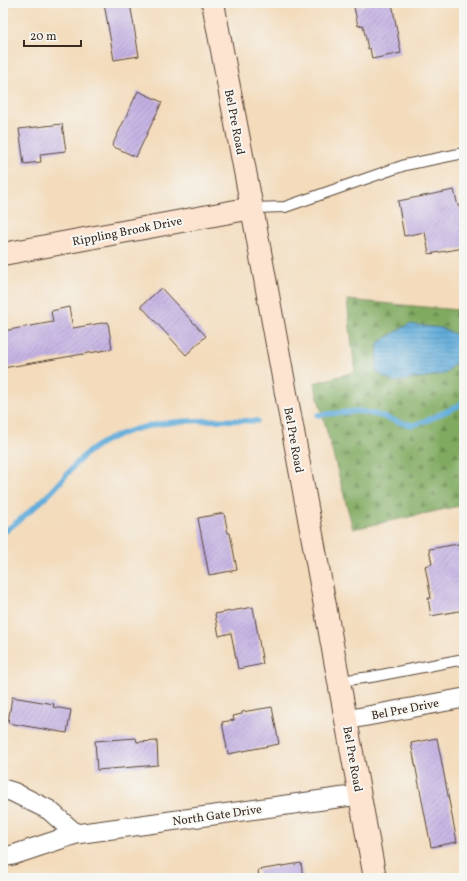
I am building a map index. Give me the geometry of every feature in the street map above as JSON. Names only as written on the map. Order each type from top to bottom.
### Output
[{"type":"main road","name":"Bel Pre Road","points":[[213,3],[252,208],[374,878]]},
{"type":"main road","name":"Rippling Brook Drive","points":[[3,254],[252,208]]},
{"type":"street","name":"Bel Pre Drive","points":[[346,720],[464,698]]},
{"type":"street","points":[[3,789],[13,792],[49,810],[76,834]]},
{"type":"street","name":"North Gate Drive","points":[[3,857],[76,834],[359,795]]},
{"type":"lane","points":[[252,208],[285,207],[406,165],[464,153]]},
{"type":"lane","points":[[338,681],[372,677],[464,659]]},
{"type":"green space","points":[[347,300],[458,310],[464,314],[464,505],[353,529],[314,383],[355,372]]},
{"type":"water","points":[[409,324],[441,328],[457,335],[462,355],[445,374],[393,382],[376,372],[378,343]]},
{"type":"building","points":[[104,3],[130,3],[139,56],[114,60]]},
{"type":"building","points":[[373,3],[392,3],[401,53],[372,59],[370,48],[368,49],[363,25],[358,26],[354,7]]},
{"type":"building","points":[[138,91],[162,102],[136,157],[112,146]]},
{"type":"building","points":[[62,124],[66,151],[40,154],[41,162],[24,164],[19,129]]},
{"type":"building","points":[[454,190],[458,206],[464,205],[464,248],[429,254],[425,232],[404,236],[398,201]]},
{"type":"building","points":[[161,288],[206,336],[186,355],[141,306]]},
{"type":"building","points":[[69,307],[73,328],[108,322],[112,349],[3,368],[3,331],[53,322],[51,311]]},
{"type":"building","points":[[224,513],[228,533],[230,533],[237,570],[209,575],[198,518]]},
{"type":"building","points":[[464,543],[464,581],[460,582],[464,610],[431,616],[428,598],[431,598],[425,566],[432,564],[429,549]]},
{"type":"building","points":[[253,607],[263,664],[238,669],[231,633],[219,636],[215,614]]},
{"type":"building","points":[[12,697],[54,704],[53,707],[71,710],[67,733],[8,723]]},
{"type":"building","points":[[272,707],[279,744],[228,754],[222,722],[234,720],[233,716],[242,714],[242,712]]},
{"type":"building","points":[[136,738],[137,742],[157,741],[158,765],[97,770],[95,741]]},
{"type":"building","points":[[437,738],[457,842],[431,847],[411,743]]},
{"type":"building","points":[[301,863],[303,878],[259,878],[258,870]]},
{"type":"waterway","points":[[318,415],[358,411],[413,425],[428,420],[460,405],[464,400]]},
{"type":"waterway","points":[[3,533],[44,499],[87,453],[105,441],[125,433],[168,423],[214,420],[257,421]]}]
